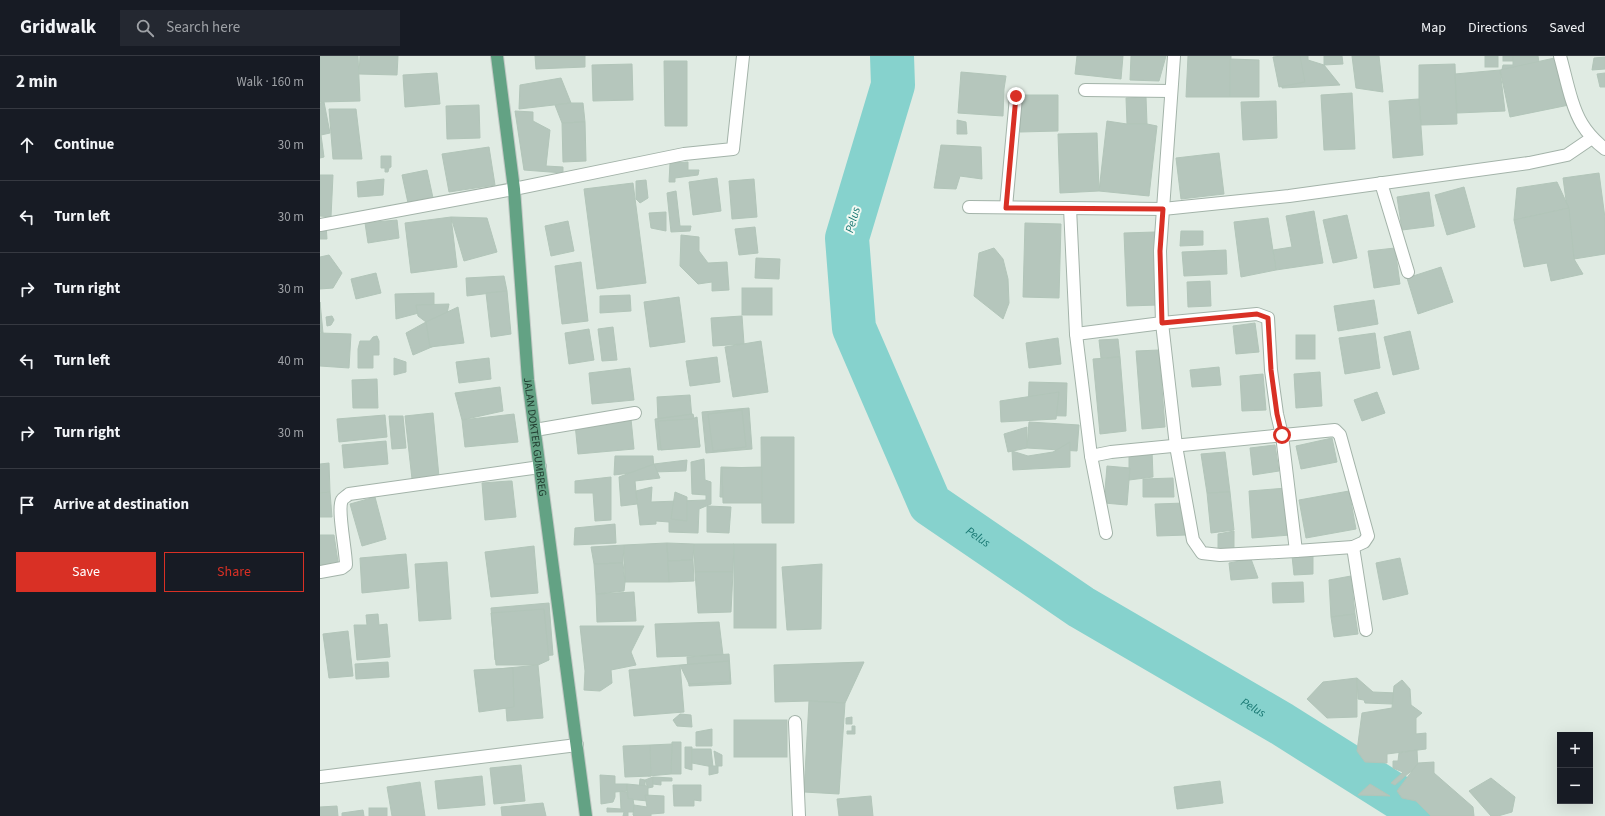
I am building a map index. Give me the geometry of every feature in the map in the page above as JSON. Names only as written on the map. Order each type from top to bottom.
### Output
[{"type":"main road","name":"JALAN DOKTER GUMBREG","points":[[497,56],[514,189],[528,380],[586,816]]},
{"type":"street","points":[[320,225],[514,189],[684,154],[733,149],[743,56]]},
{"type":"street","points":[[1091,456],[1176,446],[1336,430],[1340,435],[1368,536],[1364,542],[1353,547],[1220,555],[1202,553],[1193,540],[1176,446],[1162,323],[1160,251],[1174,56]]},
{"type":"street","points":[[1560,56],[1574,106],[1581,123],[1592,138],[1605,149]]},
{"type":"street","points":[[1085,90],[1171,91]]},
{"type":"street","points":[[1006,208],[1016,96]]},
{"type":"street","points":[[969,207],[1163,209],[1289,196],[1529,163],[1568,155],[1592,138]]},
{"type":"street","points":[[1381,183],[1408,272]]},
{"type":"street","points":[[1070,208],[1076,334],[1091,456],[1106,533]]},
{"type":"street","points":[[1076,334],[1162,323],[1257,314],[1268,318],[1271,370],[1277,414],[1282,435],[1296,551]]},
{"type":"street","points":[[535,430],[635,413]]},
{"type":"street","points":[[320,572],[342,568],[346,565],[340,508],[342,499],[349,494],[540,467]]},
{"type":"street","points":[[1353,547],[1366,630]]},
{"type":"street","points":[[795,722],[799,816]]},
{"type":"street","points":[[320,777],[577,745]]},
{"type":"building","points":[[320,56],[358,56],[360,101],[320,102]]},
{"type":"building","points":[[360,56],[398,56],[397,75],[359,74]]},
{"type":"building","points":[[535,56],[585,56],[585,67],[536,69]]},
{"type":"building","points":[[1077,56],[1123,56],[1121,79],[1075,74]]},
{"type":"building","points":[[1131,56],[1166,56],[1159,81],[1130,80]]},
{"type":"building","points":[[1188,56],[1231,56],[1230,97],[1186,97]]},
{"type":"building","points":[[1281,56],[1308,56],[1308,60],[1324,65],[1340,85],[1282,88]]},
{"type":"building","points":[[1300,56],[1305,82],[1279,87],[1273,57]]},
{"type":"building","points":[[1324,56],[1342,56],[1343,64],[1324,65]]},
{"type":"building","points":[[1352,56],[1379,56],[1383,92],[1356,88]]},
{"type":"building","points":[[1485,56],[1498,56],[1498,67],[1485,67]]},
{"type":"building","points":[[1503,56],[1516,56],[1516,61],[1503,61]]},
{"type":"building","points":[[1513,56],[1538,56],[1541,75],[1501,74],[1503,65],[1513,65]]},
{"type":"building","points":[[1559,57],[1569,105],[1510,117],[1500,70]]},
{"type":"building","points":[[1605,57],[1605,69],[1592,70],[1594,58]]},
{"type":"building","points":[[1230,59],[1259,60],[1259,97],[1230,97]]},
{"type":"building","points":[[664,61],[687,61],[687,126],[665,126]]},
{"type":"building","points":[[632,64],[633,100],[593,101],[592,65]]},
{"type":"building","points":[[1455,64],[1457,124],[1421,125],[1419,65]]},
{"type":"building","points":[[1500,70],[1505,111],[1457,113],[1455,74]]},
{"type":"building","points":[[961,72],[1006,76],[1003,116],[958,113]]},
{"type":"building","points":[[437,73],[440,104],[405,107],[403,75]]},
{"type":"building","points":[[1605,73],[1605,87],[1600,87],[1597,74]]},
{"type":"building","points":[[561,78],[571,103],[519,109],[520,85]]},
{"type":"building","points":[[1352,93],[1355,149],[1324,150],[1321,95]]},
{"type":"building","points":[[1020,95],[1058,95],[1058,131],[1020,132]]},
{"type":"building","points":[[1146,97],[1147,124],[1127,124],[1126,98]]},
{"type":"building","points":[[1419,99],[1423,155],[1393,158],[1389,101]]},
{"type":"building","points":[[1276,101],[1277,138],[1243,140],[1241,102]]},
{"type":"building","points":[[324,102],[330,133],[321,135],[324,157],[320,158],[320,103]]},
{"type":"building","points":[[583,103],[585,122],[562,123],[555,105]]},
{"type":"building","points":[[479,105],[480,138],[447,139],[446,106]]},
{"type":"building","points":[[329,109],[356,109],[362,159],[333,159]]},
{"type":"building","points":[[515,111],[533,112],[533,121],[550,130],[546,166],[563,167],[563,173],[524,170]]},
{"type":"building","points":[[957,120],[966,122],[967,134],[957,134]]},
{"type":"building","points":[[1107,121],[1157,126],[1149,196],[1099,191]]},
{"type":"building","points":[[585,122],[586,161],[563,162],[562,123]]},
{"type":"building","points":[[1097,133],[1099,191],[1060,193],[1058,134]]},
{"type":"building","points":[[941,145],[981,147],[982,179],[960,176],[956,189],[934,188]]},
{"type":"building","points":[[489,147],[495,185],[449,192],[442,154]]},
{"type":"building","points":[[1219,153],[1224,194],[1181,199],[1176,158]]},
{"type":"building","points":[[381,156],[391,156],[391,167],[389,168],[388,172],[385,172],[385,168],[381,168]]},
{"type":"building","points":[[688,162],[688,170],[699,170],[698,175],[675,178],[675,182],[669,182],[670,163]]},
{"type":"building","points":[[427,170],[433,198],[408,203],[402,175]]},
{"type":"building","points":[[1599,173],[1605,218],[1605,254],[1574,259],[1563,178]]},
{"type":"building","points":[[320,175],[333,175],[331,217],[320,216]]},
{"type":"building","points":[[717,178],[721,211],[693,215],[689,182]]},
{"type":"building","points":[[384,179],[383,195],[358,197],[357,182]]},
{"type":"building","points":[[754,179],[757,217],[732,219],[729,181]]},
{"type":"building","points":[[646,180],[648,198],[640,203],[636,199],[636,181]]},
{"type":"building","points":[[1557,182],[1569,208],[1514,220],[1517,188]]},
{"type":"building","points":[[633,183],[646,283],[597,289],[584,189]]},
{"type":"building","points":[[1464,187],[1475,227],[1447,235],[1435,195]]},
{"type":"building","points":[[676,191],[680,226],[691,226],[690,231],[671,232],[667,193]]},
{"type":"building","points":[[1429,192],[1434,226],[1402,230],[1397,197]]},
{"type":"building","points":[[1569,208],[1574,259],[1583,274],[1551,281],[1547,263],[1524,267],[1514,220]]},
{"type":"building","points":[[1314,211],[1323,263],[1276,270],[1273,250],[1292,247],[1286,216]]},
{"type":"building","points":[[666,212],[666,231],[651,228],[649,213]]},
{"type":"building","points":[[1347,215],[1357,258],[1333,263],[1323,220]]},
{"type":"building","points":[[451,217],[457,267],[411,273],[405,223]]},
{"type":"building","points":[[451,217],[487,218],[497,252],[464,261]]},
{"type":"building","points":[[1268,218],[1276,270],[1241,277],[1234,222]]},
{"type":"building","points":[[397,220],[399,238],[368,243],[365,223]]},
{"type":"building","points":[[568,221],[574,251],[551,256],[545,226]]},
{"type":"building","points":[[1025,223],[1061,224],[1059,298],[1023,297]]},
{"type":"building","points":[[326,225],[327,239],[320,239],[320,227]]},
{"type":"building","points":[[755,227],[758,253],[739,255],[735,229]]},
{"type":"building","points":[[1181,231],[1203,231],[1203,245],[1180,246]]},
{"type":"building","points":[[1155,232],[1158,305],[1127,306],[1124,233]]},
{"type":"building","points":[[681,235],[699,237],[699,251],[708,263],[727,262],[729,290],[712,291],[712,282],[698,284],[680,266]]},
{"type":"building","points":[[994,248],[1003,259],[1008,279],[1009,303],[1003,319],[974,296],[979,253]]},
{"type":"building","points":[[1395,248],[1400,284],[1374,288],[1368,251]]},
{"type":"building","points":[[1226,250],[1227,274],[1184,276],[1182,252]]},
{"type":"building","points":[[329,255],[342,273],[333,288],[320,289],[320,257]]},
{"type":"building","points":[[756,258],[780,259],[779,279],[755,278]]},
{"type":"building","points":[[581,262],[588,321],[562,324],[555,266]]},
{"type":"building","points":[[1441,267],[1453,302],[1418,314],[1407,278]]},
{"type":"building","points":[[376,273],[381,293],[356,299],[351,279]]},
{"type":"building","points":[[504,276],[507,291],[467,296],[466,278]]},
{"type":"building","points":[[1210,281],[1211,306],[1188,307],[1187,282]]},
{"type":"building","points":[[742,288],[772,288],[772,315],[742,315]]},
{"type":"building","points":[[507,291],[511,334],[491,337],[486,293]]},
{"type":"building","points":[[434,293],[434,309],[396,319],[395,294]]},
{"type":"building","points":[[630,295],[631,311],[600,313],[600,296]]},
{"type":"building","points":[[679,297],[685,342],[650,347],[644,302]]},
{"type":"building","points":[[1374,300],[1378,324],[1338,331],[1334,306]]},
{"type":"building","points":[[320,302],[323,333],[320,332]]},
{"type":"building","points":[[449,304],[441,343],[413,355],[406,333],[426,322],[418,316],[416,305]]},
{"type":"building","points":[[458,307],[464,343],[430,347],[426,322]]},
{"type":"building","points":[[332,316],[334,320],[331,325],[327,326],[326,317]]},
{"type":"building","points":[[742,316],[744,344],[713,346],[711,318]]},
{"type":"building","points":[[1255,323],[1259,352],[1236,354],[1233,326]]},
{"type":"building","points":[[613,327],[617,360],[602,361],[598,329]]},
{"type":"building","points":[[589,329],[594,360],[569,364],[565,333]]},
{"type":"building","points":[[1410,331],[1419,369],[1393,375],[1384,337]]},
{"type":"building","points":[[320,333],[351,334],[349,368],[320,366]]},
{"type":"building","points":[[1375,333],[1380,368],[1345,374],[1339,338]]},
{"type":"building","points":[[1296,335],[1315,335],[1315,359],[1296,359]]},
{"type":"building","points":[[377,336],[379,341],[379,355],[373,355],[373,368],[358,368],[358,349],[360,341],[370,341],[373,337]]},
{"type":"building","points":[[1058,338],[1061,364],[1029,368],[1026,343]]},
{"type":"building","points":[[1118,339],[1120,357],[1101,358],[1099,340]]},
{"type":"building","points":[[761,341],[768,392],[733,397],[725,347]]},
{"type":"building","points":[[1159,350],[1165,427],[1142,429],[1136,351]]},
{"type":"building","points":[[717,357],[720,382],[690,386],[686,361]]},
{"type":"building","points":[[1120,357],[1126,431],[1100,434],[1093,359]]},
{"type":"building","points":[[394,358],[406,362],[406,372],[394,375]]},
{"type":"building","points":[[489,358],[491,379],[459,383],[456,362]]},
{"type":"building","points":[[1219,367],[1221,385],[1192,387],[1190,370]]},
{"type":"building","points":[[630,368],[634,400],[592,404],[589,373]]},
{"type":"building","points":[[1320,372],[1322,406],[1296,408],[1294,374]]},
{"type":"building","points":[[1263,374],[1266,410],[1242,411],[1240,376]]},
{"type":"building","points":[[377,379],[378,408],[353,408],[352,380]]},
{"type":"building","points":[[1029,382],[1067,383],[1066,416],[1028,415]]},
{"type":"building","points":[[500,387],[503,411],[462,420],[455,393]]},
{"type":"building","points":[[1059,392],[1056,419],[1001,422],[1000,401]]},
{"type":"building","points":[[1377,392],[1385,413],[1362,421],[1354,400]]},
{"type":"building","points":[[690,395],[692,419],[658,421],[657,397]]},
{"type":"building","points":[[749,408],[752,449],[706,453],[702,412]]},
{"type":"building","points":[[742,410],[746,447],[713,451],[708,414]]},
{"type":"building","points":[[433,413],[439,477],[412,479],[405,416]]},
{"type":"building","points":[[514,414],[518,442],[465,447],[462,420]]},
{"type":"building","points":[[693,414],[700,446],[658,450],[655,419]]},
{"type":"building","points":[[385,415],[387,437],[339,442],[337,419]]},
{"type":"building","points":[[389,416],[403,416],[406,448],[392,449]]},
{"type":"building","points":[[697,417],[700,447],[661,450],[658,421],[692,419]]},
{"type":"building","points":[[631,419],[634,449],[578,454],[575,424]]},
{"type":"building","points":[[1029,422],[1079,425],[1077,451],[1027,448]]},
{"type":"building","points":[[1027,427],[1027,448],[1008,452],[1004,434]]},
{"type":"building","points":[[761,437],[794,437],[794,523],[762,523]]},
{"type":"building","points":[[1332,438],[1337,462],[1301,469],[1296,446]]},
{"type":"building","points":[[386,441],[388,464],[344,468],[342,445]]},
{"type":"building","points":[[1070,442],[1070,467],[1013,470],[1012,451],[1028,456],[1053,452]]},
{"type":"building","points":[[1275,445],[1279,471],[1253,475],[1250,448]]},
{"type":"building","points":[[1152,450],[1153,477],[1129,480],[1129,455]]},
{"type":"building","points":[[1225,452],[1230,492],[1207,493],[1201,454]]},
{"type":"building","points":[[615,456],[653,456],[654,470],[614,475]]},
{"type":"building","points":[[704,459],[705,480],[711,482],[711,504],[699,509],[698,533],[669,532],[669,522],[656,521],[656,524],[640,525],[636,491],[652,487],[651,502],[706,500],[706,495],[692,494],[691,462]]},
{"type":"building","points":[[687,460],[686,471],[653,472],[654,464]]},
{"type":"building","points":[[329,463],[330,492],[320,493],[320,464]]},
{"type":"building","points":[[654,464],[660,478],[635,481],[637,504],[621,506],[619,477]]},
{"type":"building","points":[[1107,466],[1130,468],[1127,505],[1104,503]]},
{"type":"building","points":[[721,467],[761,468],[761,498],[720,497]]},
{"type":"building","points":[[762,467],[762,503],[723,503],[722,468]]},
{"type":"building","points":[[611,477],[611,520],[595,521],[593,493],[575,493],[575,481]]},
{"type":"building","points":[[1173,478],[1174,497],[1143,497],[1143,479]]},
{"type":"building","points":[[512,481],[516,517],[485,520],[482,483]]},
{"type":"building","points":[[1287,488],[1290,535],[1252,538],[1249,491]]},
{"type":"building","points":[[1349,491],[1356,529],[1306,538],[1299,500]]},
{"type":"building","points":[[330,492],[332,517],[320,517],[320,493]]},
{"type":"building","points":[[675,492],[687,497],[687,521],[671,519]]},
{"type":"building","points":[[1230,492],[1234,530],[1211,533],[1207,493]]},
{"type":"building","points":[[375,497],[386,539],[362,546],[350,504]]},
{"type":"building","points":[[1185,503],[1187,535],[1157,536],[1155,504]]},
{"type":"building","points":[[707,506],[731,507],[729,533],[707,532]]},
{"type":"building","points":[[615,524],[616,543],[574,545],[575,528]]},
{"type":"building","points":[[1234,531],[1234,551],[1218,552],[1218,534]]},
{"type":"building","points":[[320,535],[334,535],[338,562],[320,565]]},
{"type":"building","points":[[667,543],[669,582],[625,582],[624,545]]},
{"type":"building","points":[[667,543],[694,544],[693,560],[668,561]]},
{"type":"building","points":[[694,544],[734,544],[733,572],[695,572]]},
{"type":"building","points":[[734,544],[776,544],[776,628],[734,628]]},
{"type":"building","points":[[624,545],[623,563],[594,564],[591,547]]},
{"type":"building","points":[[534,546],[538,593],[491,597],[485,552]]},
{"type":"building","points":[[406,554],[409,588],[362,593],[360,558]]},
{"type":"building","points":[[1292,556],[1313,556],[1313,574],[1294,575]]},
{"type":"building","points":[[1400,558],[1408,594],[1383,600],[1376,563]]},
{"type":"building","points":[[1251,559],[1258,578],[1231,580],[1229,563]]},
{"type":"building","points":[[693,560],[694,581],[669,582],[668,561]]},
{"type":"building","points":[[447,562],[451,619],[419,621],[415,564]]},
{"type":"building","points":[[623,563],[625,582],[624,591],[596,594],[594,564]]},
{"type":"building","points":[[822,564],[821,629],[787,630],[782,567]]},
{"type":"building","points":[[695,572],[733,572],[731,612],[698,613]]},
{"type":"building","points":[[1351,576],[1355,614],[1331,617],[1329,580]]},
{"type":"building","points":[[1303,582],[1304,602],[1273,603],[1272,583]]},
{"type":"building","points":[[634,592],[636,621],[597,622],[596,594]]},
{"type":"building","points":[[549,603],[553,655],[495,660],[491,608]]},
{"type":"building","points":[[544,609],[549,660],[538,665],[496,665],[491,613]]},
{"type":"building","points":[[378,614],[379,625],[387,624],[390,657],[357,660],[354,625],[367,625],[366,615]]},
{"type":"building","points":[[1355,614],[1358,634],[1334,637],[1331,617]]},
{"type":"building","points":[[719,622],[723,655],[657,657],[655,624]]},
{"type":"building","points":[[580,626],[644,626],[631,652],[636,665],[611,670],[612,683],[600,691],[584,690],[585,671]]},
{"type":"building","points":[[348,631],[353,676],[329,678],[323,634]]},
{"type":"building","points":[[729,654],[731,684],[689,686],[687,657]]},
{"type":"building","points":[[729,661],[730,682],[689,684],[680,665]]},
{"type":"building","points":[[388,662],[389,677],[356,679],[355,664]]},
{"type":"building","points":[[864,662],[845,703],[809,701],[775,702],[774,665]]},
{"type":"building","points":[[538,665],[543,718],[507,721],[506,708],[481,710],[478,671]]},
{"type":"building","points":[[680,665],[684,712],[634,716],[629,670]]},
{"type":"building","points":[[513,668],[514,707],[479,712],[474,670]]},
{"type":"building","points":[[1357,678],[1357,717],[1327,718],[1307,699],[1323,682]]},
{"type":"building","points":[[1357,678],[1373,692],[1397,693],[1392,704],[1365,703],[1364,700],[1358,699]]},
{"type":"building","points":[[1402,680],[1410,689],[1411,705],[1422,713],[1416,718],[1416,734],[1426,733],[1426,749],[1387,754],[1387,763],[1365,762],[1357,751],[1362,713],[1392,708],[1394,686]]},
{"type":"building","points":[[809,701],[845,703],[839,794],[804,792]]},
{"type":"building","points":[[680,714],[691,715],[692,727],[677,726],[673,720]]},
{"type":"building","points":[[852,717],[852,724],[846,724],[846,718]]},
{"type":"building","points":[[734,720],[787,720],[787,757],[734,757]]},
{"type":"building","points":[[852,726],[855,726],[855,734],[847,734],[847,731],[852,731]]},
{"type":"building","points":[[712,729],[712,746],[696,746],[696,732]]},
{"type":"building","points":[[672,742],[681,742],[681,774],[671,774]]},
{"type":"building","points":[[672,744],[671,774],[648,776],[650,745]]},
{"type":"building","points":[[650,745],[651,776],[625,777],[623,746]]},
{"type":"building","points":[[685,747],[692,747],[692,770],[685,768]]},
{"type":"building","points":[[692,749],[711,749],[713,767],[692,763]]},
{"type":"building","points":[[1417,750],[1418,770],[1410,772],[1395,785],[1391,783],[1403,772],[1393,768],[1393,761],[1398,761],[1399,753]]},
{"type":"building","points":[[714,751],[722,755],[722,766],[716,766]]},
{"type":"building","points":[[1434,762],[1434,773],[1473,807],[1474,816],[1431,816],[1416,801],[1402,798],[1397,791],[1418,763]]},
{"type":"building","points":[[521,765],[525,801],[494,804],[490,768]]},
{"type":"building","points":[[709,766],[718,766],[718,773],[709,775]]},
{"type":"building","points":[[600,775],[615,776],[615,784],[627,784],[627,791],[615,792],[613,802],[601,804]]},
{"type":"building","points":[[482,776],[485,805],[438,809],[435,781]]},
{"type":"building","points":[[653,777],[653,787],[648,788],[645,780]]},
{"type":"building","points":[[653,777],[672,778],[672,781],[661,781],[661,785],[653,784]]},
{"type":"building","points":[[1491,778],[1515,797],[1512,812],[1498,816],[1491,816],[1469,791]]},
{"type":"building","points":[[640,779],[645,780],[645,790],[639,790]]},
{"type":"building","points":[[1220,781],[1223,803],[1177,809],[1174,787]]},
{"type":"building","points":[[420,782],[425,816],[392,816],[387,787]]},
{"type":"building","points":[[627,784],[648,786],[648,801],[628,799]]},
{"type":"building","points":[[1370,784],[1390,796],[1358,795]]},
{"type":"building","points":[[673,785],[701,785],[701,801],[694,800],[694,806],[674,806]]},
{"type":"building","points":[[620,791],[627,792],[628,799],[633,799],[635,812],[628,812],[628,816],[623,816],[624,812],[607,812],[607,808],[621,809]]},
{"type":"building","points":[[645,795],[664,796],[664,813],[651,814],[651,816],[634,816],[634,805],[647,807]]},
{"type":"building","points":[[871,796],[873,816],[839,816],[837,799]]},
{"type":"building","points":[[543,803],[546,816],[502,816],[501,807]]},
{"type":"building","points":[[337,806],[338,816],[320,816],[320,807]]},
{"type":"building","points":[[369,808],[387,808],[387,816],[369,816]]},
{"type":"building","points":[[363,810],[364,816],[342,816],[342,813]]},
{"type":"waterway","name":"Pelus","points":[[892,56],[893,85],[847,238],[854,328],[930,504],[1081,607],[1282,724],[1428,816]]},
{"type":"route","points":[[1016,96],[1006,208],[1163,209],[1160,251],[1162,323],[1257,314],[1268,318],[1270,327],[1271,370],[1277,414],[1282,435]]}]
